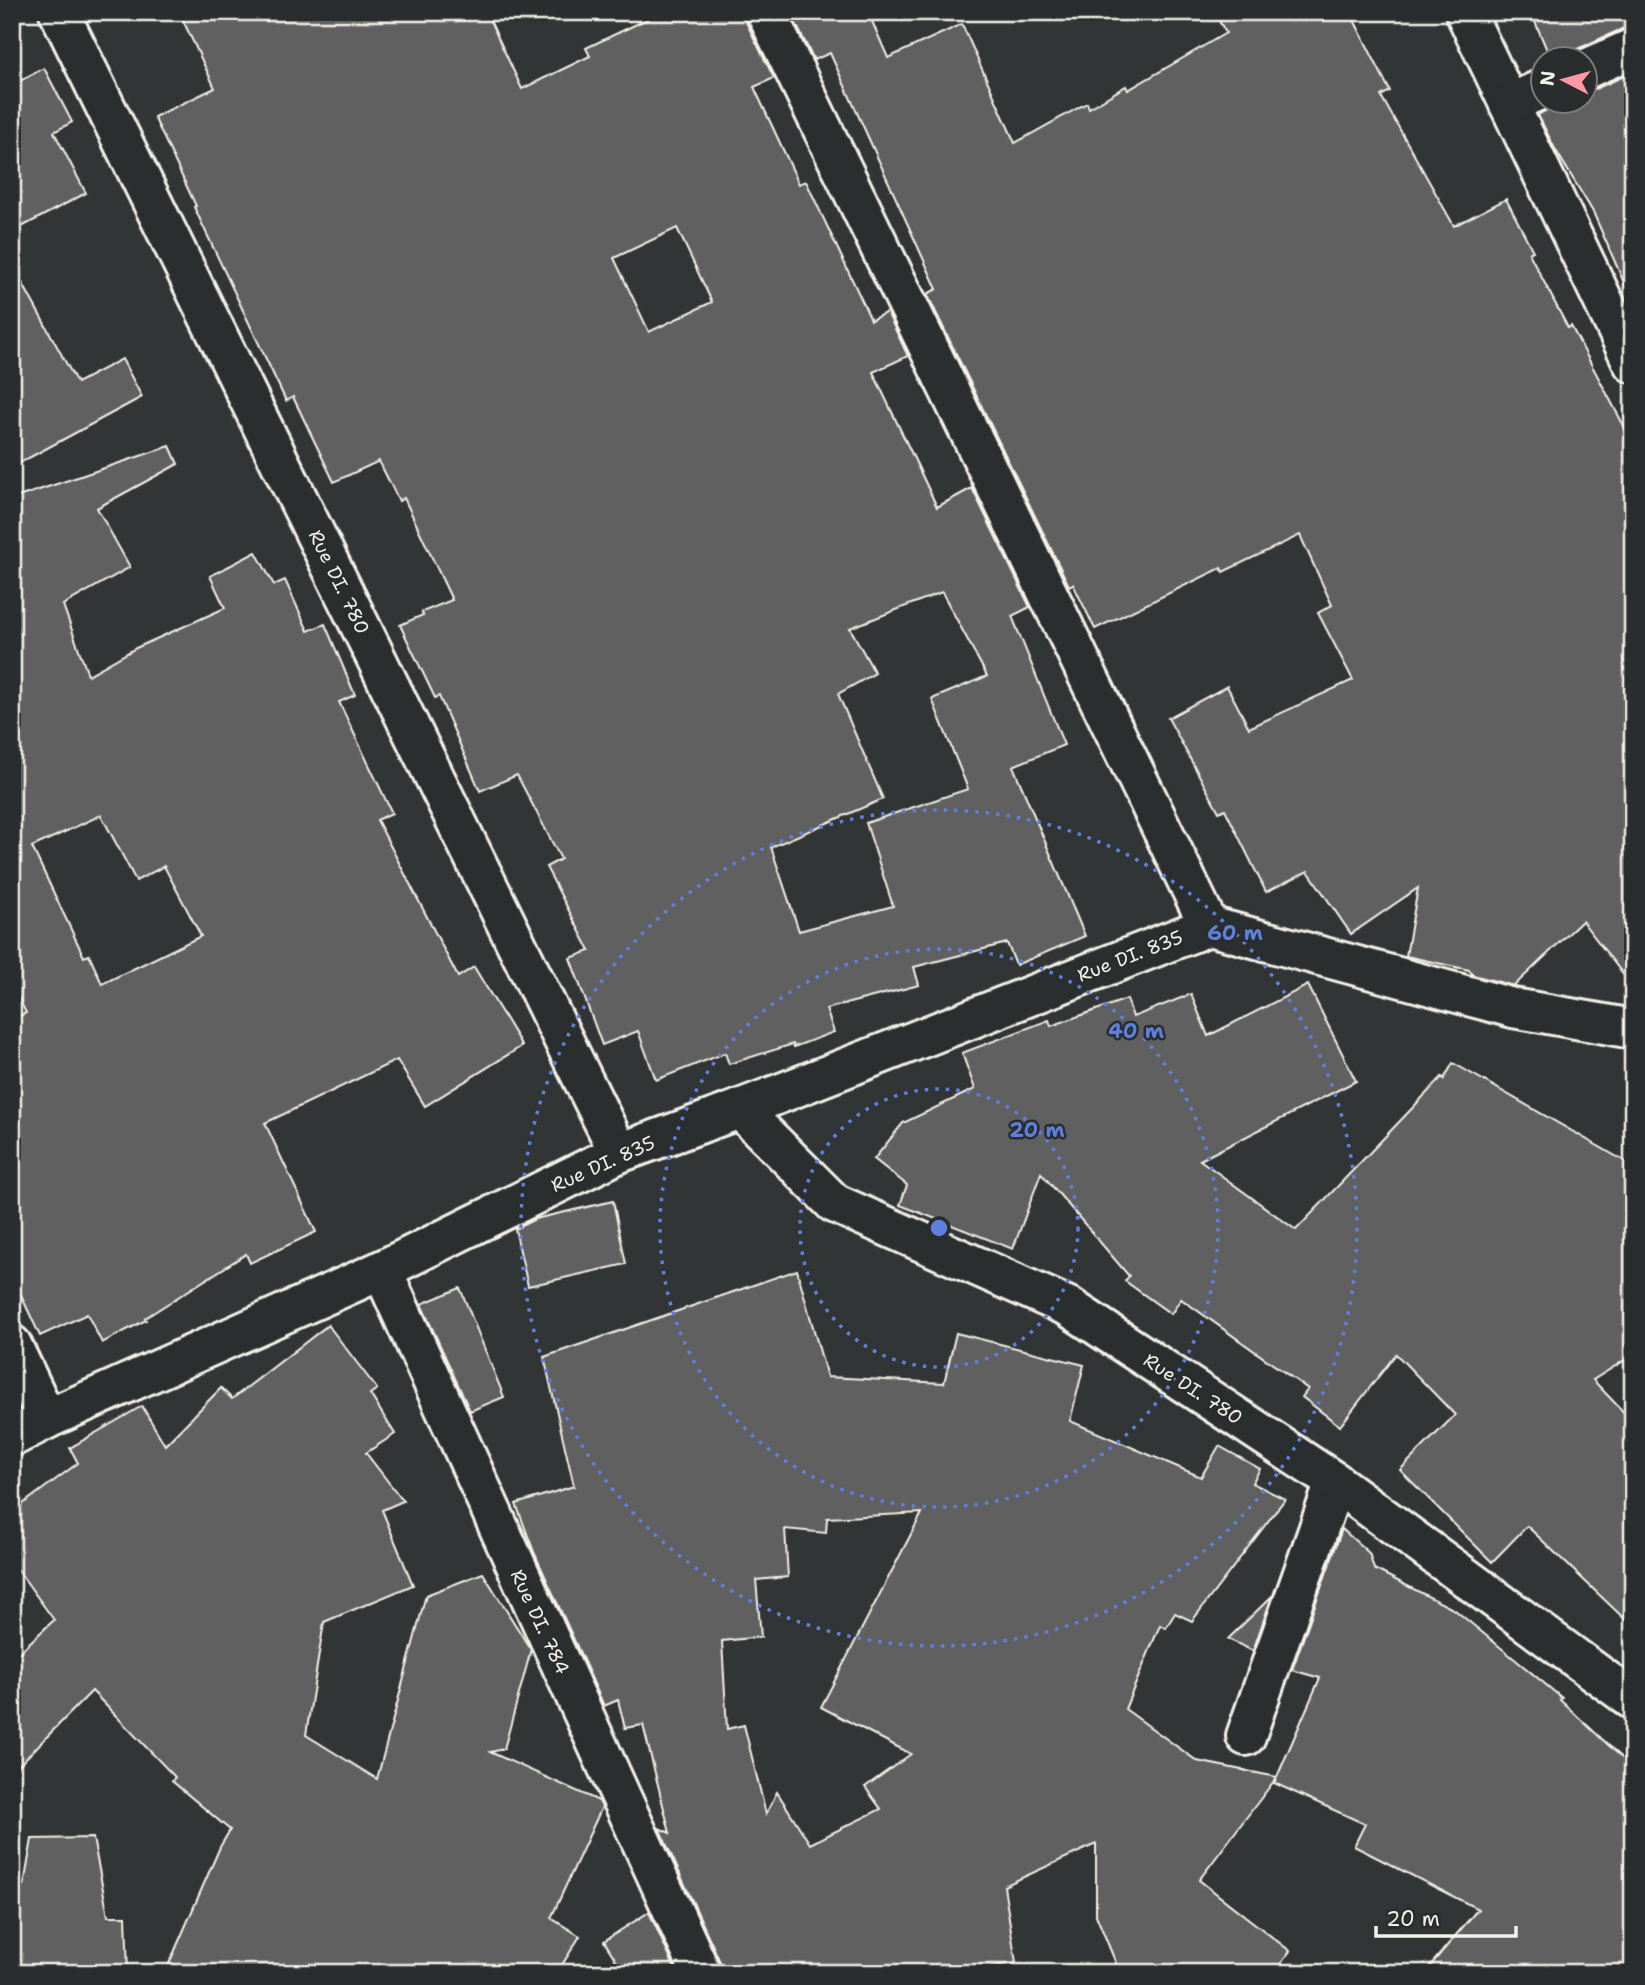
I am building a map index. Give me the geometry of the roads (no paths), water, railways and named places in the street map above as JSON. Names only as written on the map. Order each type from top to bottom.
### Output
[{"type":"street","name":"Rue DI. 780","points":[[59,12],[618,1153]]},
{"type":"street","points":[[766,12],[1209,926],[1513,1008],[1633,1029]]},
{"type":"street","points":[[1465,12],[1633,363]]},
{"type":"street","points":[[1600,63],[1633,48]]},
{"type":"street","points":[[1509,104],[1530,94]]},
{"type":"street","name":"Rue DI. 835","points":[[12,1437],[382,1270],[618,1153],[740,1109],[1209,926]]},
{"type":"street","name":"Rue DI. 780","points":[[740,1109],[834,1203],[1069,1307],[1335,1482],[1633,1700]]},
{"type":"street","name":"Rue DI. 784","points":[[382,1270],[701,1973]]},
{"type":"street","points":[[12,1345],[47,1419]]},
{"type":"street","points":[[1247,1736],[1335,1482]]}]
